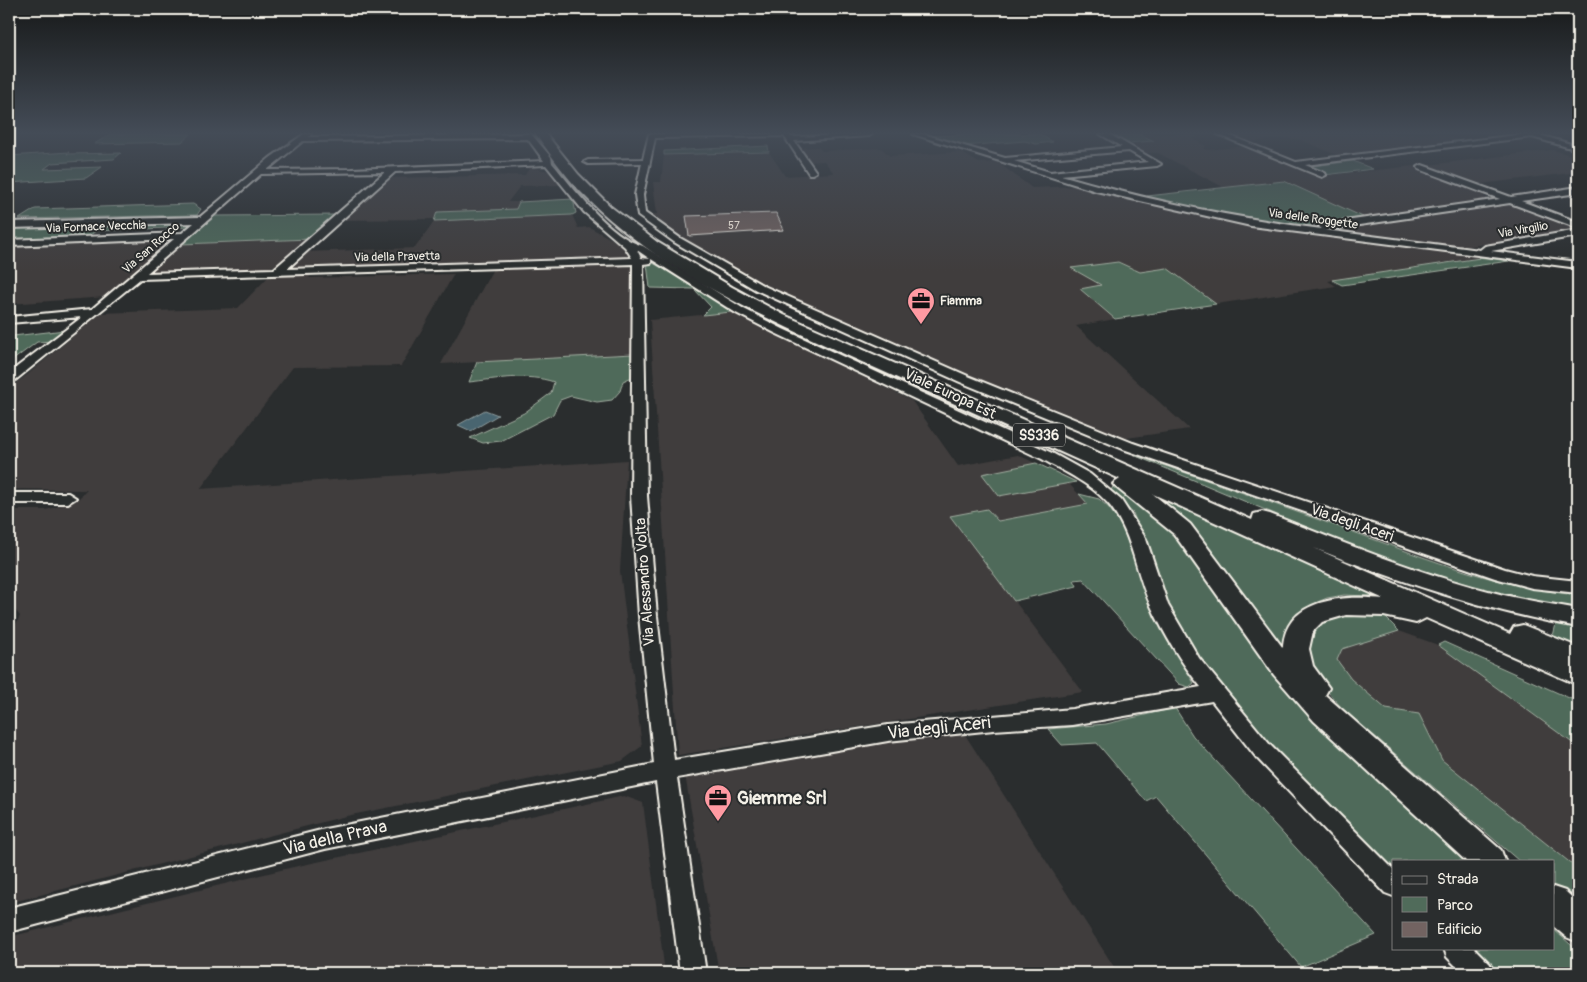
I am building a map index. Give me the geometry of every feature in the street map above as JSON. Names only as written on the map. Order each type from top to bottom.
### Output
[{"type":"highway","name":"SS336","points":[[576,180],[605,208],[681,264],[778,318],[1578,675]]},
{"type":"highway","name":"SS336","points":[[589,180],[624,213],[676,250],[730,282],[846,340],[1578,658]]},
{"type":"highway","points":[[996,416],[1110,476],[1146,498],[1182,529],[1283,668],[1324,713],[1488,860]]},
{"type":"highway","points":[[1251,515],[1441,588],[1530,610],[1578,618]]},
{"type":"highway","points":[[1504,860],[1334,709],[1304,675],[1295,651],[1298,632],[1311,617],[1332,608],[1362,605],[1392,607],[1427,617],[1578,680]]},
{"type":"highway","points":[[1554,904],[1578,925]]},
{"type":"highway","points":[[1554,919],[1578,940]]},
{"type":"street","name":"Via San Rocco","points":[[9,379],[15,370],[95,312],[251,180]]},
{"type":"street","points":[[277,272],[381,180]]},
{"type":"street","name":"Via Alessandro Volta","points":[[562,180],[587,210],[629,246],[638,262],[639,493],[647,615],[664,771],[693,973]]},
{"type":"street","name":"Viale Europa Est","points":[[643,180],[639,200],[642,214],[723,268],[792,304],[946,372],[1128,446]]},
{"type":"street","name":"Via delle Roggette","points":[[1065,180],[1251,223],[1578,265]]},
{"type":"street","points":[[1458,180],[1578,225]]},
{"type":"street","points":[[1308,230],[1578,190]]},
{"type":"street","points":[[9,225],[203,220]]},
{"type":"street","name":"Via Virgilio","points":[[1471,252],[1578,233]]},
{"type":"street","name":"Via Fornace Vecchia","points":[[9,243],[184,236]]},
{"type":"street","name":"Viale Europa Est","points":[[629,246],[640,248],[656,260],[779,331],[1047,456],[1085,477],[1116,503],[1138,539],[1159,606],[1192,663],[1263,751],[1392,884]]},
{"type":"street","name":"Via della Pravetta","points":[[138,276],[656,260]]},
{"type":"street","points":[[9,320],[95,312]]},
{"type":"street","name":"Via degli Aceri","points":[[1128,446],[1500,574],[1532,582],[1578,587]]},
{"type":"street","points":[[9,498],[68,498]]},
{"type":"street","name":"Via degli Aceri","points":[[664,771],[888,733],[994,722],[1072,718],[1169,699],[1216,693]]},
{"type":"street","name":"Via della Prava","points":[[9,920],[325,839],[664,771]]},
{"type":"street","points":[[1458,950],[1481,973]]},
{"type":"shaded area","points":[[386,180],[557,180],[561,185],[520,186],[508,202],[519,202],[516,209],[437,212],[434,219],[339,220]]},
{"type":"shaded area","points":[[661,180],[1021,180],[1032,188],[1077,186],[1165,208],[1252,225],[1474,254],[1480,258],[1328,281],[1336,286],[1216,304],[1167,268],[1140,272],[1118,262],[1072,268],[1102,286],[1080,289],[1115,319],[1076,326],[1189,429],[1120,439],[813,310],[749,278],[667,230],[648,215],[657,214],[653,182],[661,182]]},
{"type":"shaded area","points":[[1209,180],[1452,180],[1493,195],[1483,196],[1490,200],[1363,217],[1284,181],[1225,188]]},
{"type":"shaded area","points":[[1469,180],[1515,180],[1481,184]]},
{"type":"shaded area","points":[[1515,202],[1578,226],[1578,229],[1460,248],[1330,232],[1330,230]]},
{"type":"shaded area","points":[[572,215],[578,228],[589,227],[619,243],[628,254],[627,260],[288,270],[287,268],[304,252],[415,248],[434,221]]},
{"type":"shaded area","points":[[169,238],[172,240],[106,297],[9,304],[9,244]]},
{"type":"shaded area","points":[[310,239],[281,263],[265,270],[150,271],[182,244]]},
{"type":"shaded area","points":[[631,267],[633,354],[441,364],[493,269]]},
{"type":"shaded area","points":[[312,274],[309,278],[454,274],[401,366],[293,367],[200,489],[627,460],[620,571],[642,746],[622,761],[346,816],[9,903],[9,638],[20,616],[9,603],[9,510],[46,510],[76,501],[87,490],[9,489],[9,388],[101,313],[238,308],[269,276]]},
{"type":"shaded area","points":[[731,312],[912,401],[958,466],[1018,455],[1076,482],[1070,485],[1088,504],[998,521],[987,509],[951,516],[1083,692],[678,755],[650,320]]},
{"type":"shaded area","points":[[1399,631],[1438,645],[1578,747],[1578,869],[1442,760],[1419,714],[1386,709],[1351,679],[1336,660],[1342,649]]},
{"type":"shaded area","points":[[962,730],[1118,973],[719,973],[685,775]]},
{"type":"shaded area","points":[[624,796],[643,803],[665,973],[9,973],[9,937],[289,868]]},
{"type":"green space","points":[[9,180],[58,180],[9,183]]},
{"type":"green space","points":[[1284,181],[1363,217],[1298,227],[1148,199],[1147,196]]},
{"type":"green space","points":[[573,199],[576,213],[572,215],[434,221],[437,212],[516,209],[519,202]]},
{"type":"green space","points":[[193,204],[201,209],[197,215],[19,219],[35,209]]},
{"type":"green space","points":[[336,215],[310,239],[182,244],[215,216]]},
{"type":"green space","points":[[194,223],[190,227],[96,231],[87,237],[9,240],[9,233],[14,227]]},
{"type":"green space","points":[[1478,257],[1509,261],[1342,285],[1332,280],[1480,258]]},
{"type":"green space","points":[[1118,262],[1140,272],[1167,268],[1216,304],[1115,319],[1080,289],[1101,285],[1071,268]]},
{"type":"green space","points":[[653,263],[715,298],[731,312],[703,315],[711,307],[694,289],[650,288],[647,264]]},
{"type":"green space","points":[[65,330],[53,341],[37,342],[9,363],[9,340],[13,336]]},
{"type":"green space","points":[[633,354],[632,377],[623,381],[620,391],[612,400],[597,402],[571,396],[560,400],[553,414],[501,441],[483,443],[470,438],[524,413],[551,393],[554,382],[523,377],[469,382],[477,362]]},
{"type":"green space","points":[[1136,456],[1467,572],[1522,586],[1578,595],[1578,612],[1505,600],[1402,567]]},
{"type":"green space","points":[[1036,463],[1076,482],[999,496],[982,474]]},
{"type":"green space","points":[[1114,485],[1161,519],[1476,860],[1392,860],[1392,866],[1256,730],[1210,676],[1169,610],[1133,513],[1110,492]]},
{"type":"green space","points":[[1147,490],[1389,597],[1344,595],[1327,598],[1313,604],[1289,623],[1280,650]]},
{"type":"green space","points":[[1079,494],[1099,499],[1109,508],[1122,526],[1154,617],[1194,683],[1189,687],[1179,684],[1083,579],[1074,580],[1077,586],[1014,601],[950,516],[987,509],[998,521],[1088,504]]},
{"type":"green space","points":[[1381,613],[1399,631],[1342,649],[1337,660],[1351,679],[1386,709],[1419,714],[1442,760],[1578,869],[1578,912],[1554,892],[1554,860],[1518,860],[1341,707],[1325,689],[1310,666],[1305,654],[1304,643],[1309,632],[1319,623],[1340,616]]},
{"type":"green space","points":[[1556,624],[1578,628],[1578,647],[1553,636]]},
{"type":"green space","points":[[1444,642],[1578,702],[1578,747],[1438,645]]},
{"type":"green space","points":[[1175,708],[1193,736],[1376,935],[1301,967],[1156,796],[1146,801],[1097,743],[1062,745],[1048,729],[1106,724]]},
{"type":"green space","points":[[1554,930],[1578,951],[1578,973],[1500,973],[1477,950],[1554,950]]},
{"type":"water","points":[[485,410],[498,415],[471,431],[458,425]]},
{"type":"building","points":[[776,213],[784,230],[689,236],[686,216]]},
{"type":"place","name":"Fiamma","points":[[921,325]]},
{"type":"place","name":"Giemme Srl","points":[[718,822]]}]
